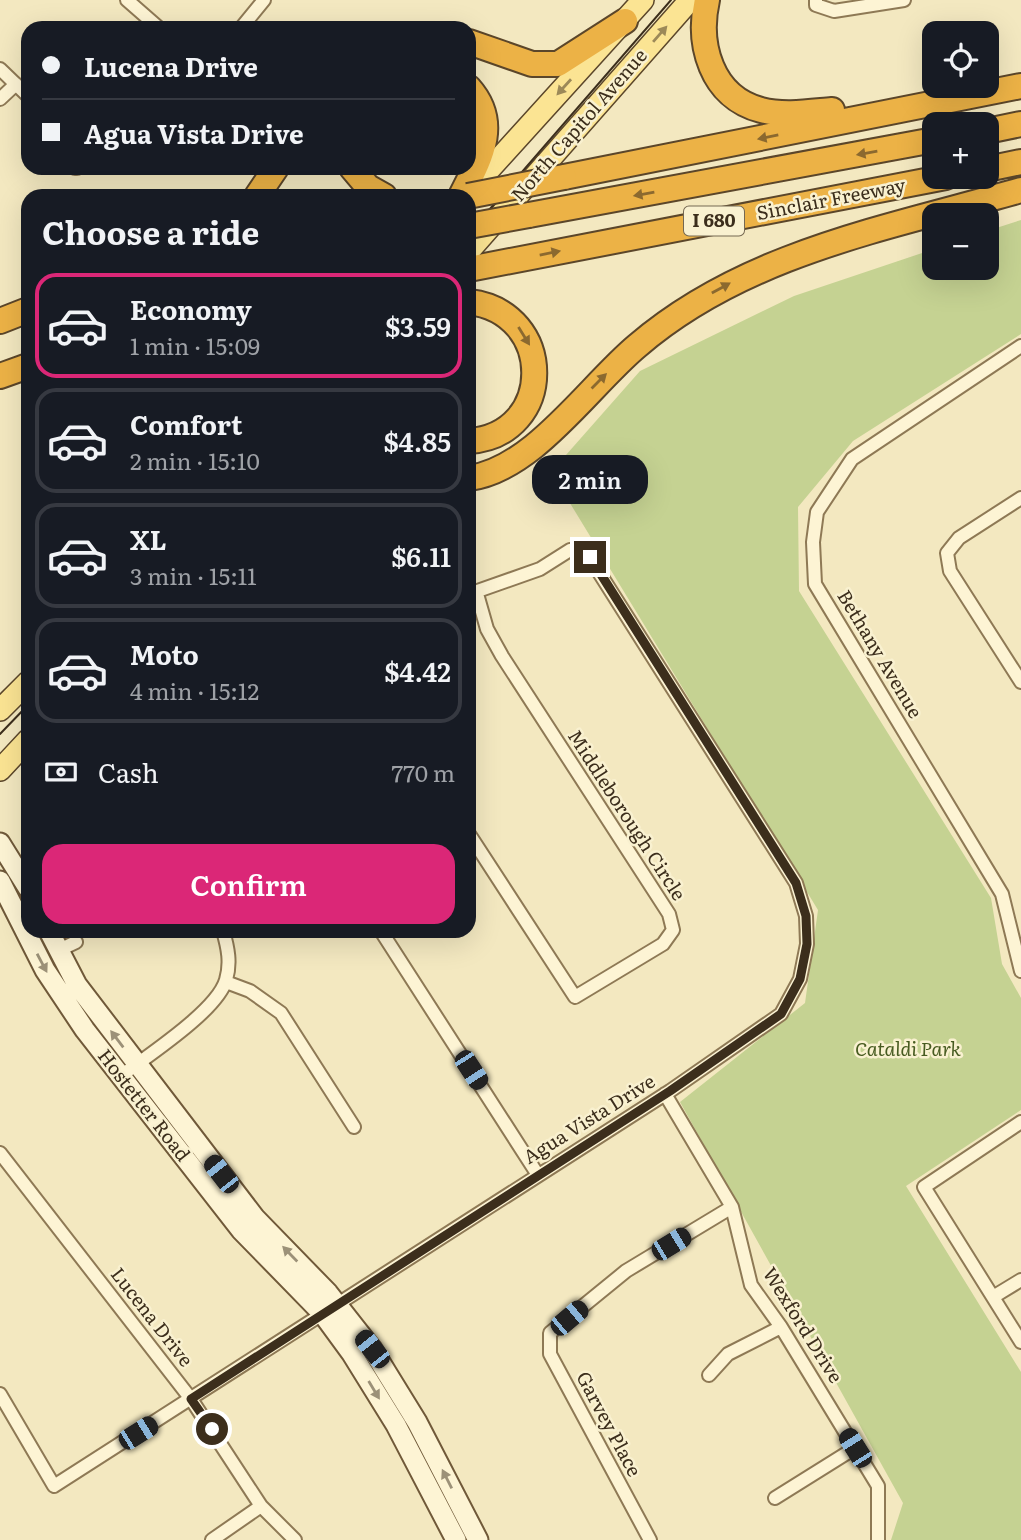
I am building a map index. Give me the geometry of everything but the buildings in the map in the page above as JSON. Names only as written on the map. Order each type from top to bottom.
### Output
[{"type":"highway","points":[[707,0],[703,45],[713,73],[733,94],[759,110],[806,113],[923,99],[954,99]]},
{"type":"highway","points":[[476,44],[532,64],[558,64],[625,21]]},
{"type":"highway","points":[[476,194],[1021,86]]},
{"type":"highway","points":[[476,101],[483,114],[487,140],[476,168]]},
{"type":"highway","points":[[999,129],[1021,124]]},
{"type":"highway","name":"Sinclair Freeway","points":[[476,225],[922,142]]},
{"type":"highway","points":[[999,167],[1021,162]]},
{"type":"highway","points":[[358,175],[372,189]]},
{"type":"highway","name":"Sinclair Freeway","points":[[476,262],[922,181]]},
{"type":"highway","points":[[476,492],[495,484],[520,467],[552,430],[638,344],[676,315],[729,284],[798,254],[1021,190]]},
{"type":"highway","points":[[476,303],[493,307],[515,323],[531,347],[536,375],[528,403],[514,421],[496,434],[476,438]]},
{"type":"highway","points":[[0,321],[21,313]]},
{"type":"highway","points":[[0,332],[21,325]]},
{"type":"highway","points":[[476,476],[502,468],[552,430]]},
{"type":"main road","name":"North Capitol Avenue","points":[[471,189],[643,0]]},
{"type":"main road","name":"North Capitol Avenue","points":[[476,260],[690,0]]},
{"type":"main road","points":[[0,710],[21,688]]},
{"type":"main road","points":[[0,770],[21,748]]},
{"type":"main road","points":[[0,843],[21,877]]},
{"type":"main road","name":"Hostetter Road","points":[[0,881],[6,905],[21,930]]},
{"type":"main road","name":"Hostetter Road","points":[[26,938],[60,994],[129,1070]]},
{"type":"main road","name":"Hostetter Road","points":[[51,938],[129,1070],[241,1230],[330,1308],[372,1349],[417,1422],[478,1540]]},
{"type":"main road","name":"Hostetter Road","points":[[330,1308],[352,1354],[396,1426],[456,1540]]},
{"type":"street","points":[[127,0],[151,21]]},
{"type":"street","points":[[247,21],[264,0]]},
{"type":"street","points":[[816,0],[816,5],[834,11],[904,0]]},
{"type":"street","points":[[0,69],[21,89]]},
{"type":"street","points":[[0,99],[16,84]]},
{"type":"street","name":"Bethany Avenue","points":[[1020,969],[1002,894],[815,584],[813,542],[817,512],[852,460],[1021,346]]},
{"type":"street","points":[[1021,498],[959,538],[947,553],[950,571],[1021,682]]},
{"type":"street","name":"Agua Vista Drive","points":[[0,1394],[54,1486],[665,1094],[781,1014],[800,979],[807,944],[806,916],[796,883],[590,557],[581,549],[570,550],[540,569],[476,593]]},
{"type":"street","name":"Middleborough Circle","points":[[476,602],[502,656],[669,915],[673,930],[663,944],[575,997],[476,845]]},
{"type":"street","points":[[129,1070],[195,1021],[226,982],[230,953],[225,938]]},
{"type":"street","points":[[386,938],[538,1175]]},
{"type":"street","points":[[57,951],[76,942]]},
{"type":"street","points":[[226,982],[250,991],[281,1013],[354,1127]]},
{"type":"street","name":"Wexford Drive","points":[[665,1094],[732,1207],[751,1285],[781,1327],[878,1486],[878,1540]]},
{"type":"street","points":[[1021,1122],[924,1188],[1021,1342]]},
{"type":"street","name":"Lucena Drive","points":[[0,1153],[191,1399],[261,1506],[295,1540]]},
{"type":"street","name":"Garvey Place","points":[[650,1540],[550,1354],[551,1333],[626,1271],[732,1207]]},
{"type":"street","points":[[993,1297],[1021,1280]]},
{"type":"street","points":[[709,1375],[728,1354],[781,1327]]},
{"type":"street","points":[[775,1498],[855,1448]]},
{"type":"street","points":[[212,1540],[261,1506]]},
{"type":"green space","name":"Cataldi Park","points":[[1021,220],[1021,334],[853,441],[798,507],[799,591],[991,898],[1002,964],[1021,998],[1021,1110],[906,1186],[1021,1372],[1021,1540],[891,1540],[903,1503],[680,1102],[805,1003],[818,910],[551,472],[640,371],[794,296],[922,253],[922,280],[999,280],[999,227]]},
{"type":"tram line","points":[[476,225],[671,0]]},
{"type":"tram line","points":[[0,734],[21,712]]},
{"type":"route","points":[[212,1429],[191,1399],[670,1091],[781,1014],[800,979],[807,939],[806,916],[796,883],[590,557]]}]
